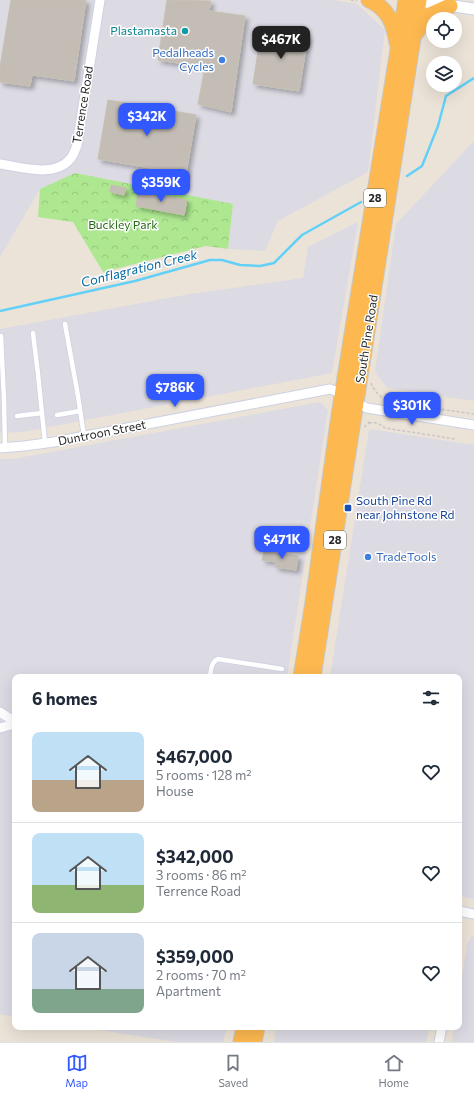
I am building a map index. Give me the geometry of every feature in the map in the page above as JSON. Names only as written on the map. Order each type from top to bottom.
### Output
[{"type":"highway","points":[[369,0],[383,8],[387,14],[395,30],[398,48]]},
{"type":"highway","name":"South Pine Road","points":[[301,674],[313,602],[339,415],[398,48],[414,0]]},
{"type":"highway","name":"South Pine Road","points":[[313,674],[414,35],[414,0]]},
{"type":"highway","points":[[414,35],[428,17],[450,6]]},
{"type":"highway","points":[[241,1042],[243,1030]]},
{"type":"highway","points":[[254,1042],[256,1030]]},
{"type":"street","name":"Terrence Road","points":[[0,164],[46,170],[64,165],[75,152],[100,0]]},
{"type":"street","points":[[414,0],[474,9]]},
{"type":"street","name":"Duntroon Street","points":[[2,447],[45,443],[328,389],[367,408],[474,425]]},
{"type":"street","points":[[0,712],[12,721]]},
{"type":"street","points":[[0,728],[12,724]]},
{"type":"street","points":[[462,913],[474,914]]},
{"type":"street","points":[[439,1042],[441,1030]]},
{"type":"lane","points":[[66,324],[84,436]]},
{"type":"lane","points":[[33,333],[45,443]]},
{"type":"lane","points":[[1,336],[2,447]]},
{"type":"lane","points":[[57,415],[80,410]]},
{"type":"lane","points":[[17,416],[42,413]]},
{"type":"lane","points":[[210,674],[212,665],[214,661],[218,659],[282,669]]},
{"type":"path","points":[[375,391],[384,400],[389,402],[474,414]]},
{"type":"path","points":[[369,423],[377,423],[385,428],[455,439]]},
{"type":"shaded area","points":[[0,0],[332,0],[357,4],[385,30],[368,172],[278,221],[265,251],[228,249],[233,205],[75,173],[40,189],[0,257]]},
{"type":"shaded area","points":[[474,141],[474,401],[387,388],[375,372],[396,224]]},
{"type":"shaded area","points":[[358,222],[332,373],[23,432],[0,433],[0,329],[190,294],[303,278],[308,247]]},
{"type":"shaded area","points":[[320,402],[328,410],[287,674],[12,674],[12,1016],[0,1014],[0,459],[13,459]]},
{"type":"shaded area","points":[[369,429],[474,445],[474,899],[462,897],[462,674],[330,674]]},
{"type":"shaded area","points":[[474,935],[474,1042],[452,1042],[454,1030],[462,1030],[462,976],[467,944]]},
{"type":"shaded area","points":[[99,1030],[226,1030],[223,1042],[176,1042]]},
{"type":"shaded area","points":[[276,1030],[428,1030],[426,1042],[274,1042]]},
{"type":"green space","name":"Buckley Park","points":[[75,173],[233,204],[228,249],[206,246],[103,272],[73,222],[38,217],[40,189]]},
{"type":"building","points":[[11,0],[86,0],[74,81],[32,75],[30,86],[0,82],[0,67]]},
{"type":"building","points":[[167,0],[211,1],[209,11],[245,16],[231,112],[198,104],[205,67],[158,60]]},
{"type":"building","points":[[271,29],[308,35],[299,91],[253,84],[260,38],[269,39]]},
{"type":"building","points":[[108,100],[196,115],[186,174],[98,159]]},
{"type":"building","points":[[111,185],[126,188],[124,195],[110,192]]},
{"type":"building","points":[[138,191],[187,200],[184,215],[136,206]]},
{"type":"building","points":[[264,551],[298,556],[296,570],[275,567],[276,562],[262,560]]},
{"type":"waterway","name":"Conflagration Creek","points":[[407,176],[422,166],[438,126],[446,96],[474,78]]},
{"type":"waterway","name":"Conflagration Creek","points":[[0,311],[135,281],[210,260],[222,260],[240,265],[260,266],[274,263],[302,235],[361,202]]},
{"type":"place","name":"Plastamasta","points":[[185,31]]},
{"type":"place","name":"Pedalheads Cycles","points":[[222,60]]},
{"type":"place","name":"South Pine Rd near Johnstone Rd","points":[[348,508]]},
{"type":"place","name":"TradeTools","points":[[368,557]]}]
